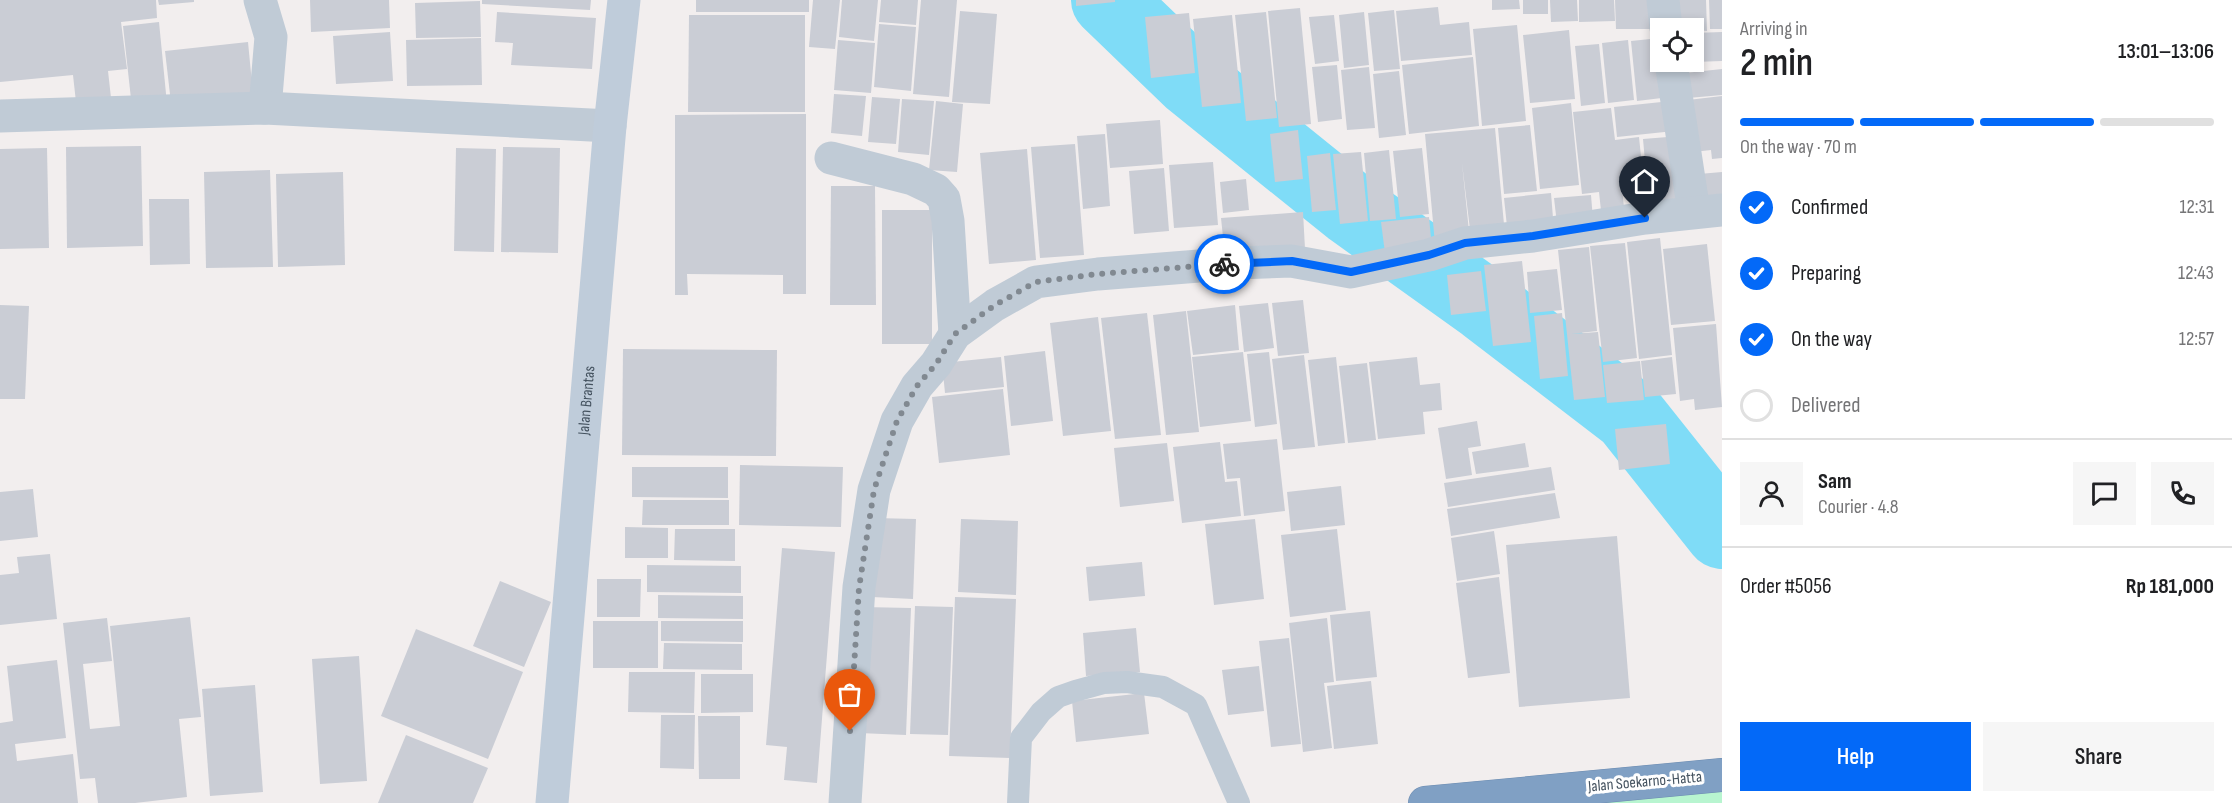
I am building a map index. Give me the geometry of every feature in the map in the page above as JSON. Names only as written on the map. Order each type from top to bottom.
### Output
[{"type":"highway","name":"Jalan Soekarno-Hatta","points":[[1425,803],[1722,775]]},
{"type":"main road","name":"Jalan Brantas","points":[[552,803],[610,126],[624,0]]},
{"type":"street","points":[[260,0],[271,37],[265,108]]},
{"type":"street","points":[[1663,0],[1665,18]]},
{"type":"street","points":[[846,803],[859,588],[874,490],[897,421],[917,386],[936,364],[955,334],[995,305],[1036,282],[1098,274],[1292,261],[1351,272],[1429,255],[1465,243],[1533,236],[1645,218],[1708,211],[1673,72]]},
{"type":"street","points":[[0,116],[265,108],[610,126]]},
{"type":"street","points":[[831,158],[913,179],[936,190],[944,200],[948,221],[955,334]]},
{"type":"lane","points":[[1018,803],[1021,738],[1041,712],[1058,697],[1075,691],[1104,684],[1127,682],[1162,687],[1197,705],[1239,803]]},
{"type":"green space","points":[[1722,789],[1722,803],[1529,803]]},
{"type":"building","points":[[0,0],[156,0],[157,18],[121,22],[127,69],[108,71],[111,98],[76,102],[73,75],[0,82]]},
{"type":"building","points":[[158,0],[194,0],[194,2],[159,5]]},
{"type":"building","points":[[310,0],[389,0],[390,28],[311,32]]},
{"type":"building","points":[[482,0],[591,0],[590,10],[482,4]]},
{"type":"building","points":[[696,0],[809,0],[809,12],[696,12]]},
{"type":"building","points":[[813,0],[840,0],[835,49],[809,47]]},
{"type":"building","points":[[842,0],[878,0],[874,41],[839,37]]},
{"type":"building","points":[[881,0],[918,0],[916,25],[879,22]]},
{"type":"building","points":[[921,0],[957,0],[949,97],[913,94]]},
{"type":"building","points":[[1076,0],[1115,0],[1115,2],[1076,6]]},
{"type":"building","points":[[1492,0],[1519,0],[1520,9],[1492,10]]},
{"type":"building","points":[[1523,0],[1548,0],[1548,14],[1523,14]]},
{"type":"building","points":[[1550,0],[1577,0],[1578,21],[1551,22]]},
{"type":"building","points":[[1579,0],[1614,0],[1615,21],[1579,22]]},
{"type":"building","points":[[1615,0],[1654,0],[1655,18],[1650,18],[1650,29],[1616,29]]},
{"type":"building","points":[[1675,0],[1706,0],[1707,31],[1704,31],[1704,18],[1676,18]]},
{"type":"building","points":[[1709,0],[1722,0],[1722,29],[1710,29]]},
{"type":"building","points":[[480,1],[481,37],[416,38],[415,3]]},
{"type":"building","points":[[1438,7],[1440,25],[1469,22],[1472,55],[1401,61],[1396,11]]},
{"type":"building","points":[[1300,8],[1311,124],[1279,127],[1268,11]]},
{"type":"building","points":[[1394,10],[1400,69],[1374,71],[1368,13]]},
{"type":"building","points":[[960,11],[997,14],[990,104],[952,102]]},
{"type":"building","points":[[497,12],[596,18],[592,69],[511,65],[513,43],[495,42]]},
{"type":"building","points":[[1266,12],[1277,118],[1246,121],[1235,15]]},
{"type":"building","points":[[1364,12],[1369,65],[1344,68],[1339,15]]},
{"type":"building","points":[[1189,13],[1195,73],[1151,78],[1145,17]]},
{"type":"building","points":[[689,15],[805,15],[805,112],[688,112]]},
{"type":"building","points":[[1232,15],[1241,103],[1202,107],[1193,19]]},
{"type":"building","points":[[1334,15],[1339,61],[1315,64],[1309,17]]},
{"type":"building","points":[[159,22],[167,104],[132,108],[123,26]]},
{"type":"building","points":[[879,24],[916,27],[911,91],[874,87]]},
{"type":"building","points":[[1517,25],[1526,121],[1482,126],[1473,29]]},
{"type":"building","points":[[1569,30],[1575,99],[1530,103],[1523,35]]},
{"type":"building","points":[[390,32],[393,81],[336,84],[333,36]]},
{"type":"building","points":[[1722,32],[1722,61],[1704,62],[1704,33]]},
{"type":"building","points":[[481,38],[482,85],[407,86],[406,40]]},
{"type":"building","points":[[1650,39],[1650,72],[1663,72],[1670,97],[1637,101],[1631,41]]},
{"type":"building","points":[[838,40],[875,43],[871,93],[834,90]]},
{"type":"building","points":[[1628,40],[1634,100],[1608,103],[1602,43]]},
{"type":"building","points":[[248,42],[253,94],[171,103],[165,51]]},
{"type":"building","points":[[1599,44],[1605,103],[1581,106],[1575,46]]},
{"type":"building","points":[[1473,57],[1479,126],[1409,134],[1402,65]]},
{"type":"building","points":[[1337,65],[1342,119],[1318,122],[1312,67]]},
{"type":"building","points":[[1369,67],[1375,128],[1347,130],[1341,70]]},
{"type":"building","points":[[1722,69],[1722,95],[1688,98],[1685,73]]},
{"type":"building","points":[[1399,71],[1406,135],[1379,138],[1373,74]]},
{"type":"building","points":[[834,94],[866,96],[862,136],[831,133]]},
{"type":"building","points":[[1722,96],[1722,158],[1712,159],[1711,150],[1693,152],[1688,100]]},
{"type":"building","points":[[872,97],[900,99],[896,144],[868,142]]},
{"type":"building","points":[[902,99],[934,101],[929,155],[898,152]]},
{"type":"building","points":[[936,101],[963,104],[957,172],[929,170]]},
{"type":"building","points":[[1671,101],[1674,131],[1617,137],[1614,107]]},
{"type":"building","points":[[1571,103],[1579,185],[1540,189],[1532,108]]},
{"type":"building","points":[[1611,108],[1615,140],[1639,137],[1644,186],[1622,188],[1625,218],[1602,220],[1599,192],[1582,194],[1573,112]]},
{"type":"building","points":[[806,114],[806,294],[783,294],[783,275],[687,274],[688,295],[675,295],[675,115]]},
{"type":"building","points":[[1160,120],[1163,164],[1110,168],[1106,124]]},
{"type":"building","points":[[1530,125],[1537,191],[1504,194],[1498,128]]},
{"type":"building","points":[[1495,128],[1505,235],[1471,238],[1462,163],[1470,241],[1435,244],[1425,134]]},
{"type":"building","points":[[1298,130],[1303,179],[1275,182],[1270,134]]},
{"type":"building","points":[[1105,134],[1110,206],[1083,209],[1077,136]]},
{"type":"building","points":[[1680,136],[1686,203],[1649,206],[1643,139]]},
{"type":"building","points":[[1075,144],[1084,255],[1040,258],[1031,147]]},
{"type":"building","points":[[141,146],[143,246],[67,248],[66,147]]},
{"type":"building","points":[[503,147],[560,148],[558,253],[501,252]]},
{"type":"building","points":[[47,148],[49,248],[0,249],[0,149]]},
{"type":"building","points":[[456,148],[496,149],[494,252],[454,251]]},
{"type":"building","points":[[1422,148],[1429,214],[1400,217],[1393,151]]},
{"type":"building","points":[[1027,149],[1036,260],[989,264],[980,153]]},
{"type":"building","points":[[1389,150],[1396,219],[1370,221],[1364,153]]},
{"type":"building","points":[[1361,152],[1368,221],[1340,224],[1333,154]]},
{"type":"building","points":[[1330,153],[1336,210],[1312,212],[1307,156]]},
{"type":"building","points":[[1213,162],[1218,225],[1174,228],[1169,165]]},
{"type":"building","points":[[1164,168],[1169,231],[1134,234],[1129,171]]},
{"type":"building","points":[[270,170],[273,267],[206,268],[204,172]]},
{"type":"building","points":[[343,172],[345,265],[278,267],[276,174]]},
{"type":"building","points":[[1722,172],[1722,197],[1702,199],[1699,174]]},
{"type":"building","points":[[1246,179],[1249,210],[1223,213],[1220,182]]},
{"type":"building","points":[[831,186],[875,186],[876,305],[830,305]]},
{"type":"building","points":[[1551,193],[1553,218],[1508,236],[1504,198]]},
{"type":"building","points":[[1591,195],[1593,220],[1557,224],[1554,198]]},
{"type":"building","points":[[149,199],[189,199],[190,264],[150,265]]},
{"type":"building","points":[[882,210],[932,210],[932,344],[882,344]]},
{"type":"building","points":[[1303,212],[1305,249],[1225,256],[1221,218]]},
{"type":"building","points":[[1429,217],[1432,249],[1385,253],[1381,222]]},
{"type":"building","points":[[1660,238],[1672,355],[1639,359],[1627,242]]},
{"type":"building","points":[[1625,243],[1637,358],[1603,362],[1590,246]]},
{"type":"building","points":[[1707,244],[1715,321],[1671,325],[1663,249]]},
{"type":"building","points":[[1589,247],[1597,331],[1571,334],[1598,332],[1605,397],[1574,400],[1558,250]]},
{"type":"building","points":[[1522,261],[1531,342],[1493,346],[1484,265]]},
{"type":"building","points":[[1557,269],[1562,310],[1530,313],[1527,272]]},
{"type":"building","points":[[1481,271],[1486,311],[1451,315],[1447,275]]},
{"type":"building","points":[[1303,300],[1309,353],[1278,356],[1272,303]]},
{"type":"building","points":[[1268,303],[1274,348],[1244,352],[1239,306]]},
{"type":"building","points":[[0,305],[29,306],[25,399],[0,399]]},
{"type":"building","points":[[1235,305],[1239,350],[1193,355],[1187,311]]},
{"type":"building","points":[[1186,311],[1199,432],[1166,435],[1153,315]]},
{"type":"building","points":[[1147,313],[1161,435],[1115,439],[1101,318]]},
{"type":"building","points":[[1562,313],[1568,376],[1540,379],[1534,316]]},
{"type":"building","points":[[1098,317],[1111,431],[1063,436],[1050,323]]},
{"type":"building","points":[[1716,324],[1722,407],[1695,410],[1694,399],[1680,401],[1673,328]]},
{"type":"building","points":[[623,349],[777,350],[776,456],[622,455]]},
{"type":"building","points":[[1045,351],[1053,421],[1011,426],[1004,356]]},
{"type":"building","points":[[1243,352],[1251,421],[1200,427],[1192,357]]},
{"type":"building","points":[[1269,352],[1277,424],[1255,427],[1247,354]]},
{"type":"building","points":[[1304,355],[1315,447],[1283,450],[1272,359]]},
{"type":"building","points":[[1001,357],[1004,387],[945,393],[942,363]]},
{"type":"building","points":[[1336,357],[1345,443],[1318,446],[1308,360]]},
{"type":"building","points":[[1417,357],[1420,385],[1440,383],[1442,410],[1423,412],[1425,434],[1378,439],[1369,362]]},
{"type":"building","points":[[1672,357],[1676,394],[1645,397],[1641,361]]},
{"type":"building","points":[[1640,361],[1644,400],[1607,403],[1603,365]]},
{"type":"building","points":[[1367,363],[1376,440],[1348,443],[1339,366]]},
{"type":"building","points":[[1003,389],[1010,455],[939,463],[932,397]]},
{"type":"building","points":[[1477,421],[1481,446],[1468,448],[1472,475],[1446,479],[1438,428]]},
{"type":"building","points":[[1666,424],[1670,464],[1619,470],[1615,429]]},
{"type":"building","points":[[1277,439],[1285,511],[1244,516],[1240,478],[1227,479],[1223,444]]},
{"type":"building","points":[[1220,442],[1225,482],[1237,481],[1241,516],[1182,523],[1173,447]]},
{"type":"building","points":[[1167,443],[1174,501],[1120,507],[1114,448]]},
{"type":"building","points":[[1525,443],[1529,467],[1476,474],[1472,452]]},
{"type":"building","points":[[740,465],[843,467],[841,527],[739,525]]},
{"type":"building","points":[[632,467],[728,467],[728,498],[632,497]]},
{"type":"building","points":[[1551,467],[1555,490],[1448,507],[1444,483]]},
{"type":"building","points":[[1341,486],[1345,525],[1291,531],[1287,492]]},
{"type":"building","points":[[33,489],[38,537],[0,541],[0,492]]},
{"type":"building","points":[[1555,493],[1560,518],[1451,536],[1447,509]]},
{"type":"building","points":[[643,500],[729,500],[729,525],[642,525]]},
{"type":"building","points":[[875,518],[916,519],[913,599],[872,597]]},
{"type":"building","points":[[961,519],[1018,521],[1016,595],[958,592]]},
{"type":"building","points":[[1255,519],[1264,599],[1214,605],[1205,524]]},
{"type":"building","points":[[625,527],[668,528],[668,558],[625,558]]},
{"type":"building","points":[[675,529],[735,529],[735,561],[674,560]]},
{"type":"building","points":[[1337,529],[1346,610],[1290,617],[1281,535]]},
{"type":"building","points":[[1494,531],[1500,574],[1457,581],[1451,538]]},
{"type":"building","points":[[1617,536],[1630,698],[1519,707],[1506,545]]},
{"type":"building","points":[[782,548],[835,552],[817,783],[784,780],[787,747],[766,745]]},
{"type":"building","points":[[50,554],[57,619],[0,625],[0,575],[19,573],[17,557]]},
{"type":"building","points":[[1142,562],[1145,596],[1089,601],[1086,567]]},
{"type":"building","points":[[647,565],[741,566],[741,593],[647,592]]},
{"type":"building","points":[[1499,577],[1510,673],[1468,678],[1456,583]]},
{"type":"building","points":[[597,579],[641,579],[640,617],[597,617]]},
{"type":"building","points":[[500,581],[551,602],[524,667],[473,646]]},
{"type":"building","points":[[658,595],[743,596],[743,619],[658,618]]},
{"type":"building","points":[[955,597],[1016,599],[1010,758],[949,756]]},
{"type":"building","points":[[915,606],[953,607],[948,735],[910,734]]},
{"type":"building","points":[[863,607],[911,608],[906,735],[859,733]]},
{"type":"building","points":[[1370,611],[1377,677],[1336,681],[1330,615]]},
{"type":"building","points":[[190,617],[201,717],[179,719],[187,797],[135,803],[98,803],[95,778],[80,779],[63,623],[107,618],[112,661],[83,664],[90,729],[120,726],[110,626]]},
{"type":"building","points":[[1327,618],[1334,682],[1324,683],[1332,748],[1303,752],[1289,623]]},
{"type":"building","points":[[593,621],[658,621],[658,668],[593,668]]},
{"type":"building","points":[[661,621],[743,621],[743,642],[661,641]]},
{"type":"building","points":[[1136,628],[1140,672],[1086,676],[1083,633]]},
{"type":"building","points":[[416,629],[523,672],[488,759],[381,716]]},
{"type":"building","points":[[1289,638],[1301,744],[1271,747],[1259,641]]},
{"type":"building","points":[[664,643],[742,644],[742,670],[663,669]]},
{"type":"building","points":[[359,656],[367,781],[320,784],[312,659]]},
{"type":"building","points":[[57,660],[66,738],[15,744],[17,761],[73,754],[78,803],[0,803],[0,723],[13,721],[7,666]]},
{"type":"building","points":[[1259,666],[1264,711],[1228,715],[1222,670]]},
{"type":"building","points":[[629,672],[695,672],[694,713],[628,712]]},
{"type":"building","points":[[701,674],[753,674],[753,712],[701,713]]},
{"type":"building","points":[[1371,681],[1378,744],[1334,749],[1327,686]]},
{"type":"building","points":[[255,685],[263,792],[210,796],[202,689]]},
{"type":"building","points":[[1144,693],[1149,734],[1076,742],[1072,701]]},
{"type":"building","points":[[661,715],[695,715],[694,769],[660,768]]},
{"type":"building","points":[[698,716],[740,716],[740,779],[699,779]]},
{"type":"building","points":[[406,735],[488,768],[473,803],[378,803]]},
{"type":"waterway","points":[[1108,0],[1192,81],[1351,209],[1485,305],[1629,415],[1722,532]]},
{"type":"way so far","points":[[850,731],[859,588],[874,490],[897,421],[917,386],[936,364],[955,334],[995,305],[1036,282],[1098,274],[1224,264]]},
{"type":"route","points":[[1224,264],[1292,261],[1351,272],[1429,255],[1465,243],[1533,236],[1645,218]]}]
